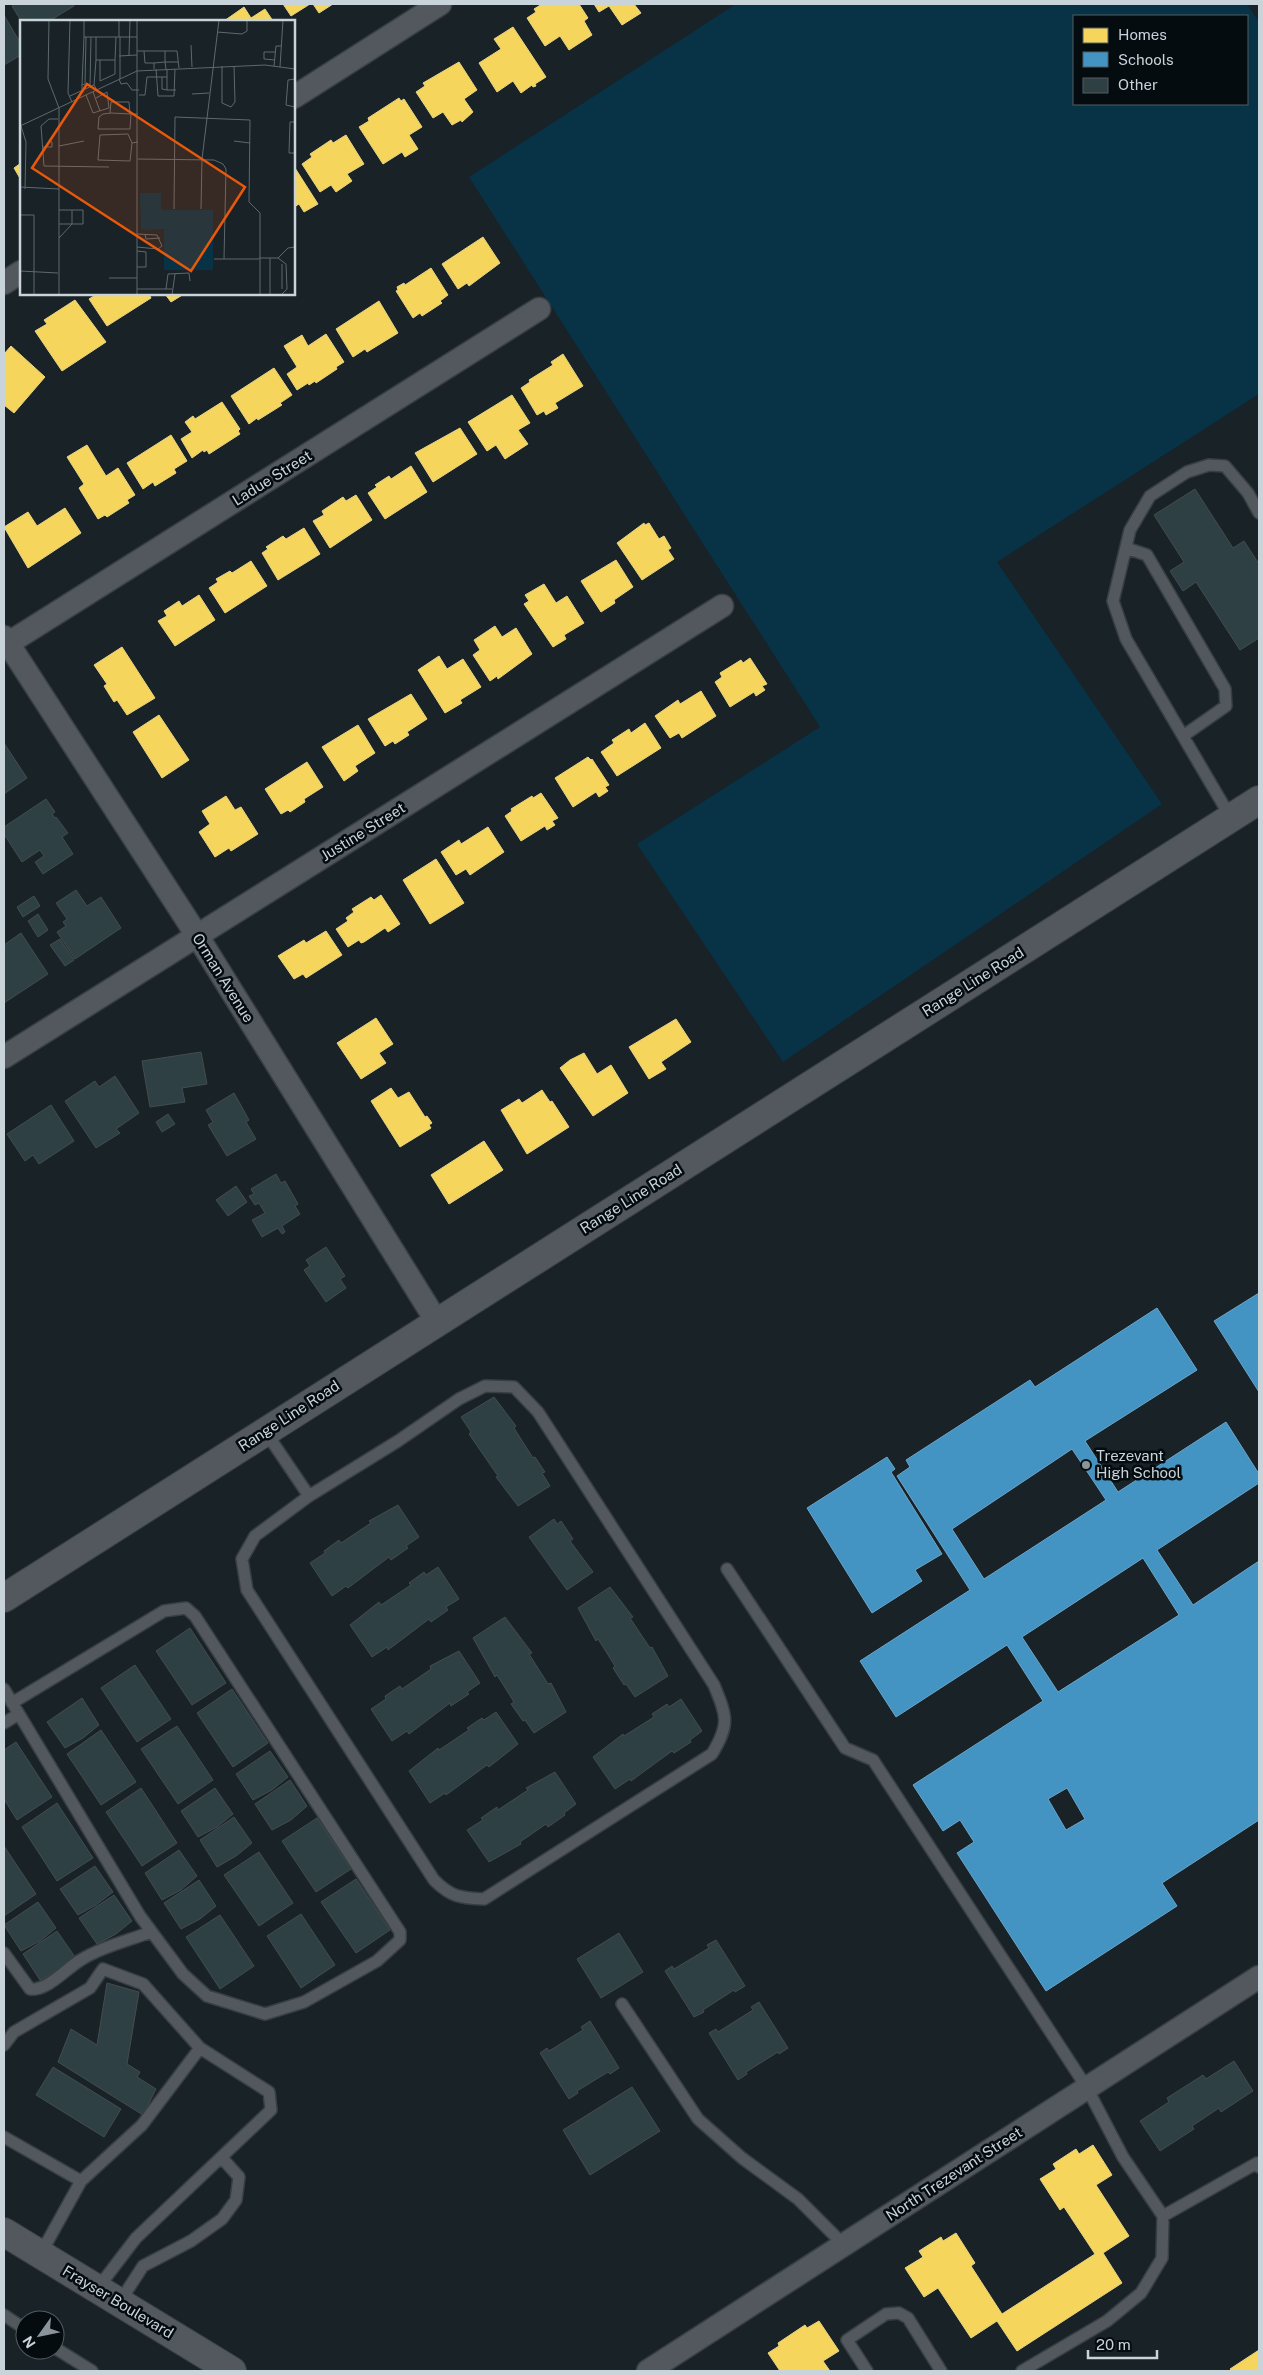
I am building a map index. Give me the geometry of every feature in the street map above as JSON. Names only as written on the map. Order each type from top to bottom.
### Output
[{"type":"main road","name":"Range Line Road","points":[[4,1598],[1259,800]]},
{"type":"main road","name":"Frayser Boulevard","points":[[4,2232],[232,2371]]},
{"type":"street","points":[[295,96],[440,4]]},
{"type":"street","points":[[4,283],[20,273]]},
{"type":"street","name":"Ladue Street","points":[[5,642],[539,309]]},
{"type":"street","name":"Justine Street","points":[[4,1056],[198,937],[722,606]]},
{"type":"street","name":"Orman Avenue","points":[[5,642],[198,937],[437,1322]]},
{"type":"street","name":"North Trezevant Street","points":[[648,2371],[1259,1977]]},
{"type":"lane","points":[[1231,818],[1126,639],[1113,601],[1130,530],[1150,496],[1187,472],[1209,465],[1225,466],[1248,493],[1259,514]]},
{"type":"lane","points":[[1126,548],[1147,555],[1225,689],[1226,706],[1183,736]]},
{"type":"lane","points":[[485,1386],[514,1387],[538,1412],[714,1685],[726,1714],[722,1737],[712,1754],[484,1899],[462,1898],[446,1892],[434,1880],[247,1590],[242,1559],[255,1536],[308,1496],[398,1441],[459,1399],[485,1386]]},
{"type":"lane","points":[[266,1431],[308,1496]]},
{"type":"lane","points":[[727,1569],[845,1748],[873,1760],[1086,2088],[1123,2157],[1163,2216],[1162,2258],[1141,2293],[1107,2320],[1022,2371]]},
{"type":"lane","points":[[4,1690],[151,1932],[183,1974],[207,1996],[264,2014],[304,2002],[376,1961],[400,1940],[400,1932],[268,1726],[195,1616],[186,1608],[164,1611],[12,1703]]},
{"type":"lane","points":[[4,1723],[19,1714]]},
{"type":"lane","points":[[4,1953],[30,1989],[35,1990],[93,1953],[151,1932]]},
{"type":"lane","points":[[4,2045],[14,2032],[90,1988],[104,1968],[143,1984],[200,2048],[269,2092],[271,2110],[136,2238],[108,2296]]},
{"type":"lane","points":[[622,2004],[698,2119],[742,2158],[798,2199],[844,2245]]},
{"type":"lane","points":[[40,2255],[81,2181],[142,2124],[200,2048]]},
{"type":"lane","points":[[4,2137],[81,2181]]},
{"type":"lane","points":[[108,2296],[143,2266],[191,2242],[222,2219],[236,2200],[240,2177],[222,2158]]},
{"type":"lane","points":[[1163,2216],[1257,2163],[1259,2167]]},
{"type":"lane","points":[[867,2371],[848,2340],[886,2314],[899,2313],[908,2318],[941,2371]]},
{"type":"lane","points":[[4,2316],[15,2323]]},
{"type":"lane","points":[[65,2354],[92,2371]]},
{"type":"shaded area","points":[[736,4],[1247,4],[1259,22],[1259,394],[997,562],[1162,804],[783,1062],[637,844],[820,727],[469,177]]},
{"type":"building: Homes","points":[[283,4],[310,4],[291,16]]},
{"type":"building: Homes","points":[[313,4],[333,4],[319,13]]},
{"type":"building: Homes","points":[[542,4],[579,4],[588,18],[584,21],[592,35],[569,50],[560,36],[545,46],[527,18],[536,12],[534,9]]},
{"type":"building: Homes","points":[[594,4],[634,4],[641,13],[622,25],[609,6],[599,12]]},
{"type":"building: Homes","points":[[244,7],[251,18],[265,9],[272,20],[225,20]]},
{"type":"building: Homes","points":[[513,27],[546,77],[535,84],[536,86],[533,87],[532,85],[521,93],[513,81],[497,92],[479,63],[501,49],[494,39]]},
{"type":"building: Homes","points":[[459,62],[477,90],[464,99],[473,112],[462,122],[461,120],[452,125],[443,112],[433,118],[416,92],[425,86],[423,83]]},
{"type":"building: Homes","points":[[399,98],[401,101],[404,99],[422,127],[409,135],[418,149],[405,157],[402,152],[383,164],[359,127],[369,121],[368,118]]},
{"type":"building: Homes","points":[[346,135],[364,164],[347,174],[352,181],[336,192],[331,185],[320,192],[302,164],[312,157],[310,154],[331,140],[333,143]]},
{"type":"building: Homes","points":[[20,164],[20,178],[14,168]]},
{"type":"building: Homes","points":[[295,168],[318,204],[304,212],[299,204],[295,206]]},
{"type":"building: Homes","points":[[483,237],[500,263],[469,286],[467,283],[458,289],[442,264]]},
{"type":"building: Homes","points":[[431,268],[448,295],[440,301],[442,303],[422,316],[420,313],[413,318],[396,291],[398,290],[397,287],[404,283],[405,285]]},
{"type":"building: Homes","points":[[95,295],[150,295],[151,298],[107,326],[89,299]]},
{"type":"building: Homes","points":[[166,295],[182,295],[171,302]]},
{"type":"building: Homes","points":[[75,300],[106,342],[62,371],[35,331],[47,324],[44,320]]},
{"type":"building: Homes","points":[[379,301],[398,333],[367,352],[365,349],[353,357],[336,329]]},
{"type":"building: Homes","points":[[326,334],[344,362],[316,383],[315,381],[309,385],[308,383],[297,390],[287,374],[297,367],[284,346],[302,335],[308,346]]},
{"type":"building: Homes","points":[[11,346],[45,377],[14,413],[4,405],[4,354]]},
{"type":"building: Homes","points":[[563,354],[583,386],[555,403],[558,408],[546,415],[544,411],[537,415],[521,388],[530,382],[529,380],[553,365],[551,362]]},
{"type":"building: Homes","points":[[274,368],[292,395],[280,403],[282,405],[249,424],[231,396]]},
{"type":"building: Homes","points":[[512,395],[530,423],[518,430],[528,444],[505,459],[496,445],[487,451],[468,422]]},
{"type":"building: Homes","points":[[222,402],[240,429],[238,431],[240,434],[209,454],[207,450],[204,452],[203,450],[192,458],[181,439],[192,432],[185,422],[193,416],[195,419]]},
{"type":"building: Homes","points":[[460,428],[477,454],[433,482],[415,453]]},
{"type":"building: Homes","points":[[171,435],[187,461],[174,469],[176,473],[155,486],[153,482],[143,489],[127,463]]},
{"type":"building: Homes","points":[[87,445],[106,476],[118,468],[135,495],[127,500],[129,503],[107,517],[105,515],[98,519],[79,488],[84,484],[67,457]]},
{"type":"building: Homes","points":[[411,466],[427,492],[385,519],[368,493],[377,487],[375,485],[389,476],[391,479]]},
{"type":"building: Homes","points":[[356,495],[372,520],[330,548],[313,521],[324,515],[322,511],[343,497],[346,501]]},
{"type":"building: Homes","points":[[65,508],[81,533],[28,568],[4,527],[28,512],[37,526]]},
{"type":"building: Homes","points":[[644,523],[645,525],[649,523],[659,539],[664,536],[671,548],[668,550],[674,559],[642,580],[617,543]]},
{"type":"building: Homes","points":[[304,528],[320,554],[278,580],[262,553],[268,549],[266,547],[283,536],[286,539]]},
{"type":"building: Homes","points":[[616,560],[633,587],[614,600],[615,603],[601,612],[581,581]]},
{"type":"building: Homes","points":[[251,561],[267,586],[225,613],[209,588],[218,582],[216,579],[230,571],[232,573]]},
{"type":"building: Homes","points":[[544,584],[556,603],[567,596],[584,623],[564,635],[566,639],[553,647],[524,604],[529,601],[525,595]]},
{"type":"building: Homes","points":[[199,595],[215,620],[175,646],[158,621],[167,616],[164,611],[179,601],[182,606]]},
{"type":"building: Homes","points":[[495,626],[502,637],[516,628],[532,654],[498,679],[497,676],[490,681],[473,655],[480,650],[474,640]]},
{"type":"building: Homes","points":[[122,647],[155,698],[127,715],[117,700],[114,702],[104,686],[107,684],[94,665]]},
{"type":"building: Homes","points":[[439,656],[447,669],[463,659],[481,687],[460,700],[462,703],[445,713],[418,670]]},
{"type":"building: Homes","points":[[750,658],[767,684],[762,686],[765,690],[756,696],[754,692],[730,707],[715,682],[722,677],[720,673],[741,660],[743,663]]},
{"type":"building: Homes","points":[[701,691],[716,716],[682,738],[679,733],[670,738],[655,716],[678,700],[680,704]]},
{"type":"building: Homes","points":[[411,694],[427,719],[407,732],[409,735],[395,744],[393,741],[385,746],[368,719]]},
{"type":"building: Homes","points":[[159,715],[189,760],[162,778],[133,732]]},
{"type":"building: Homes","points":[[645,723],[661,748],[617,776],[601,752],[614,743],[612,740],[629,729],[631,733]]},
{"type":"building: Homes","points":[[358,725],[375,753],[355,766],[358,771],[344,781],[322,747]]},
{"type":"building: Homes","points":[[588,757],[592,759],[609,785],[605,787],[608,791],[599,797],[596,792],[573,807],[555,778]]},
{"type":"building: Homes","points":[[307,762],[323,787],[304,799],[305,802],[290,812],[288,810],[281,814],[265,789]]},
{"type":"building: Homes","points":[[541,793],[558,818],[552,821],[555,825],[547,830],[545,826],[521,841],[505,816],[512,811],[511,809],[532,796],[533,798]]},
{"type":"building: Homes","points":[[226,796],[235,810],[241,807],[258,834],[231,851],[229,848],[215,857],[199,832],[210,824],[202,811]]},
{"type":"building: Homes","points":[[488,827],[504,852],[470,875],[466,869],[456,875],[441,852],[459,840],[461,844]]},
{"type":"building: Homes","points":[[436,859],[464,903],[430,924],[403,880]]},
{"type":"building: Homes","points":[[381,895],[400,924],[388,932],[385,928],[364,942],[361,943],[359,940],[348,947],[336,929],[348,921],[346,918],[354,912],[352,909],[371,897],[374,900]]},
{"type":"building: Homes","points":[[326,931],[342,955],[306,978],[303,974],[294,979],[278,956],[304,940],[306,943]]},
{"type":"building: Homes","points":[[376,1018],[393,1044],[379,1053],[386,1063],[361,1079],[337,1043]]},
{"type":"building: Homes","points":[[676,1019],[691,1042],[661,1062],[666,1069],[649,1079],[629,1047]]},
{"type":"building: Homes","points":[[584,1053],[597,1074],[611,1065],[628,1093],[593,1116],[560,1068]]},
{"type":"building: Homes","points":[[391,1088],[398,1098],[409,1092],[425,1117],[427,1116],[432,1123],[429,1125],[431,1128],[400,1147],[371,1101]]},
{"type":"building: Homes","points":[[542,1090],[550,1102],[552,1101],[569,1127],[527,1154],[501,1110],[519,1099],[522,1103]]},
{"type":"building: Homes","points":[[484,1141],[503,1170],[449,1204],[431,1175]]},
{"type":"building: Homes","points":[[1093,2145],[1112,2175],[1096,2185],[1129,2236],[1103,2253],[1122,2283],[1017,2351],[997,2321],[971,2338],[938,2288],[924,2297],[905,2268],[923,2257],[919,2251],[941,2237],[943,2241],[956,2233],[975,2263],[971,2266],[1002,2314],[1095,2254],[1064,2207],[1060,2210],[1040,2179],[1056,2169],[1053,2164],[1076,2149],[1079,2154]]},
{"type":"building: Homes","points":[[819,2321],[839,2351],[823,2361],[830,2371],[780,2371],[768,2353],[779,2346],[778,2343],[805,2325],[807,2328]]},
{"type":"building: Homes","points":[[1259,2350],[1259,2371],[1232,2371],[1230,2369]]},
{"type":"building: Schools","points":[[1259,1293],[1259,1392],[1214,1321]]},
{"type":"building: Schools","points":[[1157,1308],[1197,1370],[1085,1441],[1118,1492],[1226,1422],[1259,1474],[1259,1483],[1157,1550],[1193,1605],[1259,1561],[1259,1820],[1162,1883],[1177,1906],[1046,1991],[957,1853],[974,1842],[960,1820],[943,1831],[913,1785],[1043,1701],[1007,1645],[896,1717],[860,1661],[970,1590],[897,1476],[910,1467],[906,1460],[1030,1380],[1035,1387]],"holes":[[[1072,1449],[1106,1500],[984,1579],[952,1529]],[[1143,1558],[1179,1615],[1058,1692],[1022,1637]],[[1067,1788],[1085,1819],[1066,1830],[1048,1799]]]},
{"type":"building: Schools","points":[[887,1457],[895,1469],[891,1472],[942,1554],[915,1570],[922,1581],[872,1613],[807,1508]]},
{"type":"building: Other","points":[[15,4],[73,4],[74,6],[51,20],[20,20],[12,6]]},
{"type":"building: Other","points":[[4,15],[20,42],[20,56],[4,65]]},
{"type":"building: Other","points":[[1195,489],[1233,548],[1244,541],[1259,564],[1259,638],[1240,650],[1196,582],[1183,591],[1170,571],[1184,562],[1154,515]]},
{"type":"building: Other","points":[[4,743],[27,778],[4,794]]},
{"type":"building: Other","points":[[46,799],[55,812],[52,814],[68,833],[62,837],[73,854],[43,874],[35,862],[44,856],[40,850],[22,862],[4,834],[4,827]]},
{"type":"building: Other","points":[[76,890],[87,906],[101,897],[121,928],[75,959],[57,932],[66,926],[63,922],[67,919],[56,903]]},
{"type":"building: Other","points":[[34,896],[40,906],[23,917],[17,907]]},
{"type":"building: Other","points":[[38,914],[48,930],[38,937],[28,921]]},
{"type":"building: Other","points":[[21,933],[48,974],[4,1003],[4,945]]},
{"type":"building: Other","points":[[60,939],[74,960],[65,966],[50,945]]},
{"type":"building: Other","points":[[201,1052],[207,1084],[182,1088],[185,1102],[150,1107],[142,1061]]},
{"type":"building: Other","points":[[115,1076],[139,1113],[116,1129],[120,1133],[96,1148],[65,1101],[95,1081],[99,1087]]},
{"type":"building: Other","points":[[234,1093],[249,1120],[246,1122],[256,1139],[227,1156],[208,1125],[213,1122],[206,1110]]},
{"type":"building: Other","points":[[51,1105],[74,1141],[39,1164],[33,1155],[25,1161],[7,1134]]},
{"type":"building: Other","points":[[168,1114],[175,1124],[162,1132],[156,1122]]},
{"type":"building: Other","points":[[276,1174],[281,1183],[285,1181],[298,1204],[295,1206],[300,1214],[282,1226],[285,1232],[282,1234],[278,1228],[262,1237],[252,1220],[265,1213],[259,1203],[255,1205],[249,1196],[254,1194],[251,1189]]},
{"type":"building: Other","points":[[236,1186],[247,1202],[228,1216],[216,1200]]},
{"type":"building: Other","points":[[326,1247],[345,1276],[340,1279],[346,1288],[326,1302],[304,1270],[310,1266],[306,1260]]},
{"type":"building: Other","points":[[494,1397],[516,1426],[514,1428],[533,1458],[535,1457],[545,1472],[542,1473],[550,1486],[518,1506],[496,1477],[498,1476],[469,1434],[471,1432],[461,1417]]},
{"type":"building: Other","points":[[398,1505],[419,1537],[406,1546],[408,1548],[391,1560],[389,1557],[348,1588],[346,1586],[332,1596],[310,1563],[339,1540],[341,1543],[371,1523],[369,1521]]},
{"type":"building: Other","points":[[554,1519],[557,1524],[561,1521],[573,1539],[570,1541],[593,1572],[567,1590],[529,1537]]},
{"type":"building: Other","points":[[438,1567],[459,1599],[446,1607],[448,1610],[431,1622],[429,1619],[388,1650],[387,1647],[372,1657],[350,1625],[379,1602],[381,1605],[411,1585],[409,1583],[424,1572],[426,1575]]},
{"type":"building: Other","points":[[610,1587],[633,1617],[630,1618],[650,1648],[652,1647],[668,1676],[635,1697],[626,1684],[624,1685],[613,1668],[615,1666],[598,1639],[596,1641],[578,1608]]},
{"type":"building: Other","points":[[505,1617],[532,1653],[529,1654],[548,1684],[551,1683],[566,1712],[534,1733],[511,1704],[514,1702],[497,1675],[495,1677],[473,1638]]},
{"type":"building: Other","points":[[190,1628],[226,1683],[192,1705],[156,1651]]},
{"type":"building: Other","points":[[459,1651],[480,1683],[467,1692],[469,1694],[451,1706],[450,1703],[409,1734],[407,1731],[392,1741],[371,1709],[400,1686],[402,1689],[431,1669],[430,1666]]},
{"type":"building: Other","points":[[135,1665],[171,1719],[137,1742],[101,1688]]},
{"type":"building: Other","points":[[232,1689],[268,1743],[233,1767],[197,1713]]},
{"type":"building: Other","points":[[82,1698],[99,1725],[83,1738],[65,1748],[47,1722]]},
{"type":"building: Other","points":[[681,1699],[702,1731],[690,1740],[691,1742],[674,1753],[672,1751],[631,1781],[630,1779],[615,1789],[593,1757],[623,1734],[624,1736],[654,1717],[652,1714],[667,1704],[669,1707]]},
{"type":"building: Other","points":[[496,1712],[518,1744],[489,1767],[487,1765],[446,1795],[445,1793],[430,1803],[409,1771],[438,1748],[439,1750],[469,1730],[467,1728],[482,1718],[484,1720]]},
{"type":"building: Other","points":[[177,1726],[213,1780],[178,1804],[141,1749]]},
{"type":"building: Other","points":[[101,1730],[136,1782],[101,1805],[67,1754]]},
{"type":"building: Other","points":[[16,1742],[52,1797],[17,1820],[4,1799],[4,1750]]},
{"type":"building: Other","points":[[270,1751],[288,1777],[272,1790],[253,1800],[236,1774]]},
{"type":"building: Other","points":[[555,1772],[576,1804],[564,1813],[565,1815],[548,1827],[546,1824],[520,1842],[521,1844],[489,1862],[467,1830],[483,1820],[481,1818],[497,1807],[498,1810],[528,1790],[526,1788]]},
{"type":"building: Other","points":[[290,1780],[307,1806],[291,1820],[272,1830],[255,1804]]},
{"type":"building: Other","points":[[141,1788],[177,1843],[142,1866],[106,1812]]},
{"type":"building: Other","points":[[215,1788],[233,1814],[217,1827],[198,1837],[181,1811]]},
{"type":"building: Other","points":[[57,1803],[93,1858],[57,1881],[22,1827]]},
{"type":"building: Other","points":[[234,1817],[252,1843],[236,1856],[217,1867],[200,1840]]},
{"type":"building: Other","points":[[317,1818],[351,1869],[316,1892],[282,1841]]},
{"type":"building: Other","points":[[4,1846],[36,1894],[4,1916]]},
{"type":"building: Other","points":[[179,1850],[197,1876],[181,1890],[162,1900],[145,1873]]},
{"type":"building: Other","points":[[259,1852],[293,1903],[259,1926],[224,1875]]},
{"type":"building: Other","points":[[95,1866],[113,1892],[96,1905],[78,1915],[60,1889]]},
{"type":"building: Other","points":[[356,1879],[390,1930],[356,1953],[321,1902]]},
{"type":"building: Other","points":[[199,1880],[216,1906],[200,1919],[181,1929],[164,1903]]},
{"type":"building: Other","points":[[114,1895],[132,1921],[116,1934],[97,1944],[79,1918]]},
{"type":"building: Other","points":[[38,1902],[56,1928],[40,1941],[21,1951],[4,1925]]},
{"type":"building: Other","points":[[301,1914],[335,1965],[301,1988],[267,1936]]},
{"type":"building: Other","points":[[220,1915],[254,1966],[220,1989],[186,1937]]},
{"type":"building: Other","points":[[57,1931],[75,1957],[59,1971],[40,1980],[23,1954]]},
{"type":"building: Other","points":[[619,1933],[643,1972],[601,1998],[577,1959]]},
{"type":"building: Other","points":[[716,1940],[745,1986],[735,1992],[734,1990],[694,2017],[665,1971],[672,1966],[674,1969],[709,1948],[707,1945]]},
{"type":"building: Other","points":[[107,1983],[139,1992],[127,2064],[140,2072],[137,2077],[156,2089],[143,2115],[58,2062],[71,2029],[97,2045]]},
{"type":"building: Other","points":[[759,2002],[788,2048],[746,2072],[747,2074],[738,2080],[709,2033],[716,2029],[718,2032],[753,2010],[751,2007]]},
{"type":"building: Other","points":[[590,2021],[619,2068],[610,2074],[608,2072],[577,2091],[578,2093],[569,2099],[540,2053],[547,2048],[549,2051],[583,2030],[581,2027]]},
{"type":"building: Other","points":[[1234,2061],[1253,2091],[1221,2112],[1219,2108],[1192,2126],[1194,2129],[1160,2151],[1140,2121],[1169,2102],[1167,2098],[1203,2075],[1206,2079]]},
{"type":"building: Other","points":[[53,2067],[121,2109],[104,2137],[36,2095]]},
{"type":"building: Other","points":[[632,2087],[660,2131],[590,2175],[563,2130]]},
{"type":"place","name":"Trezevant High School","points":[[1086,1465]]}]
